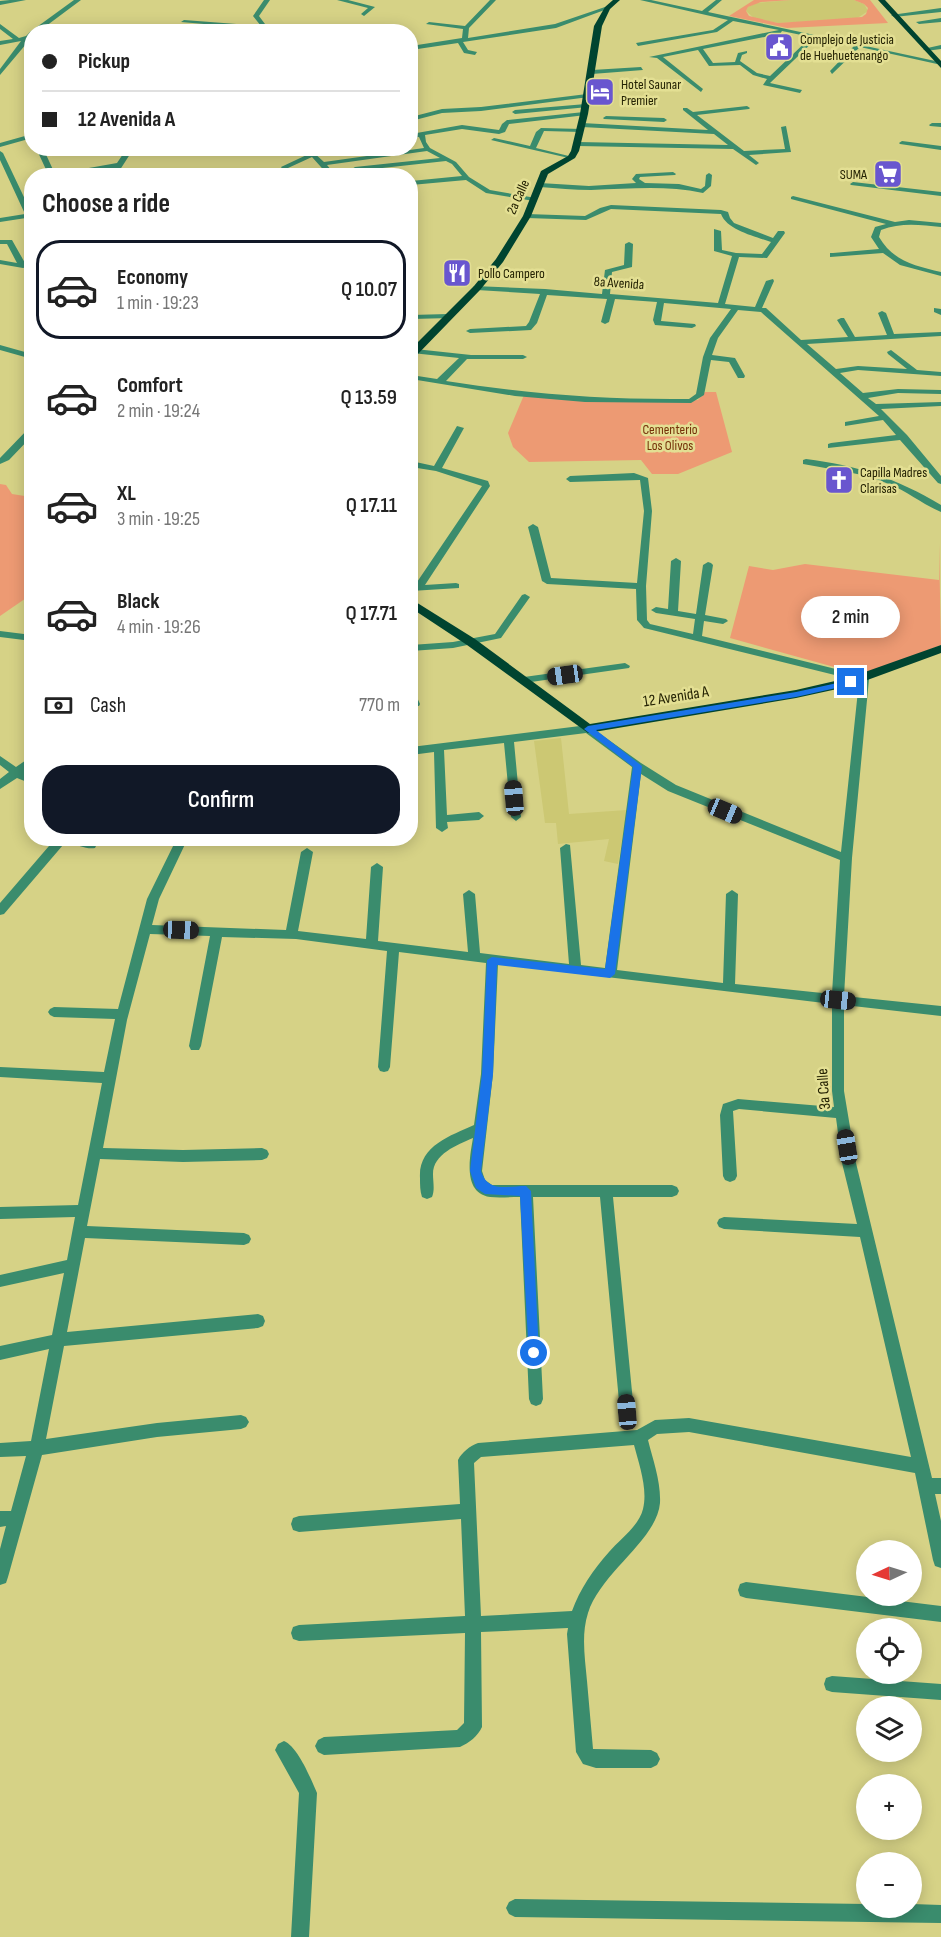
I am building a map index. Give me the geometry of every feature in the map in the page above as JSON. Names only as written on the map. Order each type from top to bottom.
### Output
[{"type":"main road","points":[[571,158],[578,144],[584,115],[598,26],[607,8],[617,0]]},
{"type":"main road","points":[[881,0],[939,64]]},
{"type":"main road","name":"2a Calle","points":[[418,348],[477,288],[500,260],[527,216],[544,172],[571,158]]},
{"type":"main road","points":[[418,608],[471,642],[588,729]]},
{"type":"main road","name":"12 Avenida A","points":[[588,729],[796,694],[864,679],[941,649]]},
{"type":"street","points":[[0,3],[23,0]]},
{"type":"street","points":[[45,24],[78,0]]},
{"type":"street","points":[[261,24],[256,16],[267,0]]},
{"type":"street","points":[[340,0],[372,7],[364,14]]},
{"type":"street","points":[[475,53],[466,51],[462,40],[466,28],[493,0]]},
{"type":"street","points":[[643,0],[939,64]]},
{"type":"street","points":[[703,13],[719,0]]},
{"type":"street","points":[[418,47],[556,26],[607,8]]},
{"type":"street","points":[[896,17],[941,10]]},
{"type":"street","points":[[896,17],[918,21],[941,19]]},
{"type":"street","points":[[638,44],[715,31],[732,19]]},
{"type":"street","points":[[904,26],[916,25],[918,21]]},
{"type":"street","points":[[184,22],[204,24]]},
{"type":"street","points":[[429,24],[466,28]]},
{"type":"street","points":[[0,26],[18,40]]},
{"type":"street","points":[[701,90],[655,56],[786,31]]},
{"type":"street","points":[[0,43],[24,37]]},
{"type":"street","points":[[800,91],[765,84],[815,37]]},
{"type":"street","points":[[0,73],[24,42]]},
{"type":"street","points":[[831,72],[858,46]]},
{"type":"street","points":[[926,49],[941,46]]},
{"type":"street","points":[[700,48],[711,65],[738,63],[755,74],[770,78]]},
{"type":"street","points":[[4,52],[16,51]]},
{"type":"street","points":[[738,63],[740,54],[745,52]]},
{"type":"street","points":[[592,72],[641,69]]},
{"type":"street","points":[[692,114],[747,108]]},
{"type":"street","points":[[418,117],[442,111],[482,109],[664,120]]},
{"type":"street","points":[[685,109],[756,163]]},
{"type":"street","points":[[515,112],[584,115],[716,132]]},
{"type":"street","points":[[418,135],[462,127],[499,132],[503,131],[507,122],[584,115]]},
{"type":"street","points":[[531,149],[539,132],[543,129],[584,115]]},
{"type":"street","points":[[932,125],[941,125]]},
{"type":"street","points":[[744,153],[789,151],[784,127]]},
{"type":"street","points":[[423,135],[423,142],[428,149],[454,163],[467,178],[488,192],[534,199]]},
{"type":"street","points":[[0,145],[24,138]]},
{"type":"street","points":[[494,140],[571,158]]},
{"type":"street","points":[[903,143],[941,148]]},
{"type":"street","points":[[578,144],[736,147]]},
{"type":"street","points":[[418,150],[428,149]]},
{"type":"street","points":[[0,153],[24,206]]},
{"type":"street","points":[[117,168],[125,156]]},
{"type":"street","points":[[285,168],[309,156]]},
{"type":"street","points":[[315,156],[326,168]]},
{"type":"street","points":[[322,164],[379,156]]},
{"type":"street","points":[[364,168],[448,159]]},
{"type":"street","points":[[102,168],[119,165]]},
{"type":"street","points":[[643,185],[635,180],[636,176],[673,174]]},
{"type":"street","points":[[540,184],[589,188],[679,186],[703,191],[708,186],[709,175]]},
{"type":"street","points":[[418,182],[467,178]]},
{"type":"street","points":[[853,184],[941,194]]},
{"type":"street","points":[[793,198],[892,224],[911,222],[941,225]]},
{"type":"street","points":[[527,216],[586,219],[602,209],[611,207],[721,212],[726,213],[726,219],[732,225],[774,241]]},
{"type":"street","points":[[0,220],[24,219]]},
{"type":"street","points":[[892,224],[875,233],[876,241],[884,251],[898,263],[941,274]]},
{"type":"street","points":[[717,231],[718,251],[736,255],[764,256],[781,233]]},
{"type":"street","points":[[0,242],[9,242],[24,261]]},
{"type":"street","points":[[605,322],[609,296],[609,270],[628,267],[629,244]]},
{"type":"street","points":[[833,255],[884,251]]},
{"type":"street","points":[[721,305],[736,255]]},
{"type":"street","points":[[0,262],[24,265]]},
{"type":"street","points":[[770,281],[758,309],[767,312],[885,417],[941,481]]},
{"type":"street","name":"8a Avenida","points":[[477,288],[545,291],[758,309]]},
{"type":"street","points":[[470,331],[528,328],[533,322],[545,291]]},
{"type":"street","points":[[661,300],[658,323],[692,326]]},
{"type":"street","points":[[418,378],[505,394],[550,398],[604,402],[691,400],[700,395],[707,357],[714,340],[737,306]]},
{"type":"street","points":[[882,313],[891,336]]},
{"type":"street","points":[[418,317],[448,316]]},
{"type":"street","points":[[841,320],[853,339]]},
{"type":"street","points":[[800,342],[941,334]]},
{"type":"street","points":[[0,347],[24,354]]},
{"type":"street","points":[[891,352],[915,372]]},
{"type":"street","points":[[418,353],[465,357],[523,357]]},
{"type":"street","points":[[439,382],[465,357]]},
{"type":"street","points":[[707,357],[732,360],[741,376]]},
{"type":"street","points":[[834,372],[858,368],[941,374]]},
{"type":"street","points":[[862,396],[898,391],[941,392]]},
{"type":"street","points":[[874,407],[941,404]]},
{"type":"street","points":[[848,424],[885,417]]},
{"type":"street","points":[[437,469],[460,428]]},
{"type":"street","points":[[831,446],[904,437]]},
{"type":"street","points":[[0,461],[6,458],[24,439]]},
{"type":"street","points":[[806,462],[871,473],[918,493],[941,509]]},
{"type":"street","points":[[418,465],[485,483],[486,489],[418,584]]},
{"type":"street","points":[[570,479],[634,476],[644,478],[648,511],[641,586],[644,623],[864,679]]},
{"type":"street","points":[[532,527],[547,581],[641,586]]},
{"type":"street","points":[[673,613],[676,561]]},
{"type":"street","points":[[697,637],[708,565]]},
{"type":"street","points":[[418,588],[456,586]]},
{"type":"street","points":[[418,647],[471,642],[498,636],[525,597]]},
{"type":"street","points":[[656,610],[723,621]]},
{"type":"street","points":[[0,634],[24,637]]},
{"type":"street","points":[[524,681],[625,666]]},
{"type":"street","name":"3a Calle","points":[[864,679],[846,858],[838,1000],[838,1091],[849,1163],[921,1466],[934,1486],[941,1560]]},
{"type":"street","points":[[588,729],[672,788],[846,858]]},
{"type":"street","name":"12 Avenida A","points":[[418,750],[588,729]]},
{"type":"street","points":[[509,740],[516,817]]},
{"type":"street","points":[[439,749],[442,824],[479,816]]},
{"type":"street","points":[[0,760],[18,771],[24,778]]},
{"type":"street","points":[[0,785],[24,766]]},
{"type":"street","points":[[610,974],[638,766]]},
{"type":"street","points":[[0,911],[56,846]]},
{"type":"street","points":[[0,1577],[36,1448],[123,1014],[153,899],[179,846]]},
{"type":"street","points":[[566,848],[575,969]]},
{"type":"street","points":[[291,935],[307,852]]},
{"type":"street","points":[[372,945],[377,867]]},
{"type":"street","points":[[469,894],[475,958]]},
{"type":"street","points":[[729,988],[732,894]]},
{"type":"street","points":[[144,929],[291,935],[941,1011]]},
{"type":"street","points":[[195,1046],[217,932]]},
{"type":"street","points":[[384,1066],[393,947]]},
{"type":"street","points":[[492,960],[487,1074],[475,1171],[480,1184],[489,1191],[672,1191]]},
{"type":"street","points":[[54,1012],[123,1014]]},
{"type":"street","points":[[0,1072],[110,1078]]},
{"type":"street","points":[[730,1176],[726,1115],[728,1108],[738,1104],[842,1113]]},
{"type":"street","points":[[427,1193],[426,1167],[433,1156],[443,1146],[481,1128]]},
{"type":"street","points":[[95,1153],[183,1156],[262,1154]]},
{"type":"street","points":[[526,1191],[536,1400]]},
{"type":"street","points":[[606,1191],[627,1412]]},
{"type":"street","points":[[0,1213],[84,1211]]},
{"type":"street","points":[[724,1223],[865,1231]]},
{"type":"street","points":[[80,1233],[244,1239]]},
{"type":"street","points":[[0,1281],[73,1265]]},
{"type":"street","points":[[0,1353],[59,1340],[258,1321]]},
{"type":"street","points":[[0,1450],[36,1448],[157,1430],[241,1422]]},
{"type":"street","points":[[324,1746],[460,1738],[473,1727],[473,1624],[466,1460],[478,1450],[639,1437],[655,1427],[689,1425],[921,1466]]},
{"type":"street","points":[[639,1437],[652,1498],[652,1509],[643,1527],[596,1577],[577,1619],[575,1635],[585,1752],[589,1758],[596,1759],[651,1759]]},
{"type":"street","points":[[299,1524],[469,1511]]},
{"type":"street","points":[[0,1519],[17,1518]]},
{"type":"street","points":[[746,1590],[941,1614]]},
{"type":"street","points":[[299,1633],[577,1619]]},
{"type":"street","points":[[832,1684],[941,1692]]},
{"type":"street","points":[[284,1750],[308,1793],[300,1937]]},
{"type":"street","points":[[515,1908],[941,1914]]},
{"type":"shaded area","points":[[791,0],[854,0],[864,4],[868,11],[856,19],[778,23],[754,18],[746,11],[748,7],[756,3]]},
{"type":"shaded area","points":[[561,738],[569,814],[627,810],[618,864],[604,861],[609,839],[558,844],[556,823],[545,823],[534,741]]},
{"type":"green space","points":[[754,0],[791,0],[761,2],[748,7],[746,11],[749,16],[778,23],[862,17],[868,8],[854,0],[870,0],[888,23],[787,28],[729,16]]},
{"type":"green space","name":"Cementerio Los Olivos","points":[[705,392],[716,392],[732,452],[678,474],[652,474],[641,460],[529,462],[513,447],[508,433],[524,395],[634,402],[698,400]]},
{"type":"green space","points":[[0,484],[6,485],[12,494],[24,496],[24,600],[0,616]]},
{"type":"green space","points":[[939,544],[941,645],[863,675],[730,638],[749,566],[773,570],[805,564],[939,580]]},
{"type":"place","name":"Complejo de Justicia de Huehuetenango","points":[[779,47]]},
{"type":"place","name":"Hotel Saunar Premier","points":[[600,92]]},
{"type":"place","name":"SUMA","points":[[888,174]]},
{"type":"place","name":"Pollo Campero","points":[[457,273]]},
{"type":"place","name":"Capilla Madres Clarisas","points":[[839,480]]},
{"type":"route","points":[[534,1353],[526,1191],[489,1191],[480,1184],[475,1171],[487,1074],[492,960],[610,974],[638,766],[588,729],[796,694],[851,682]]}]
